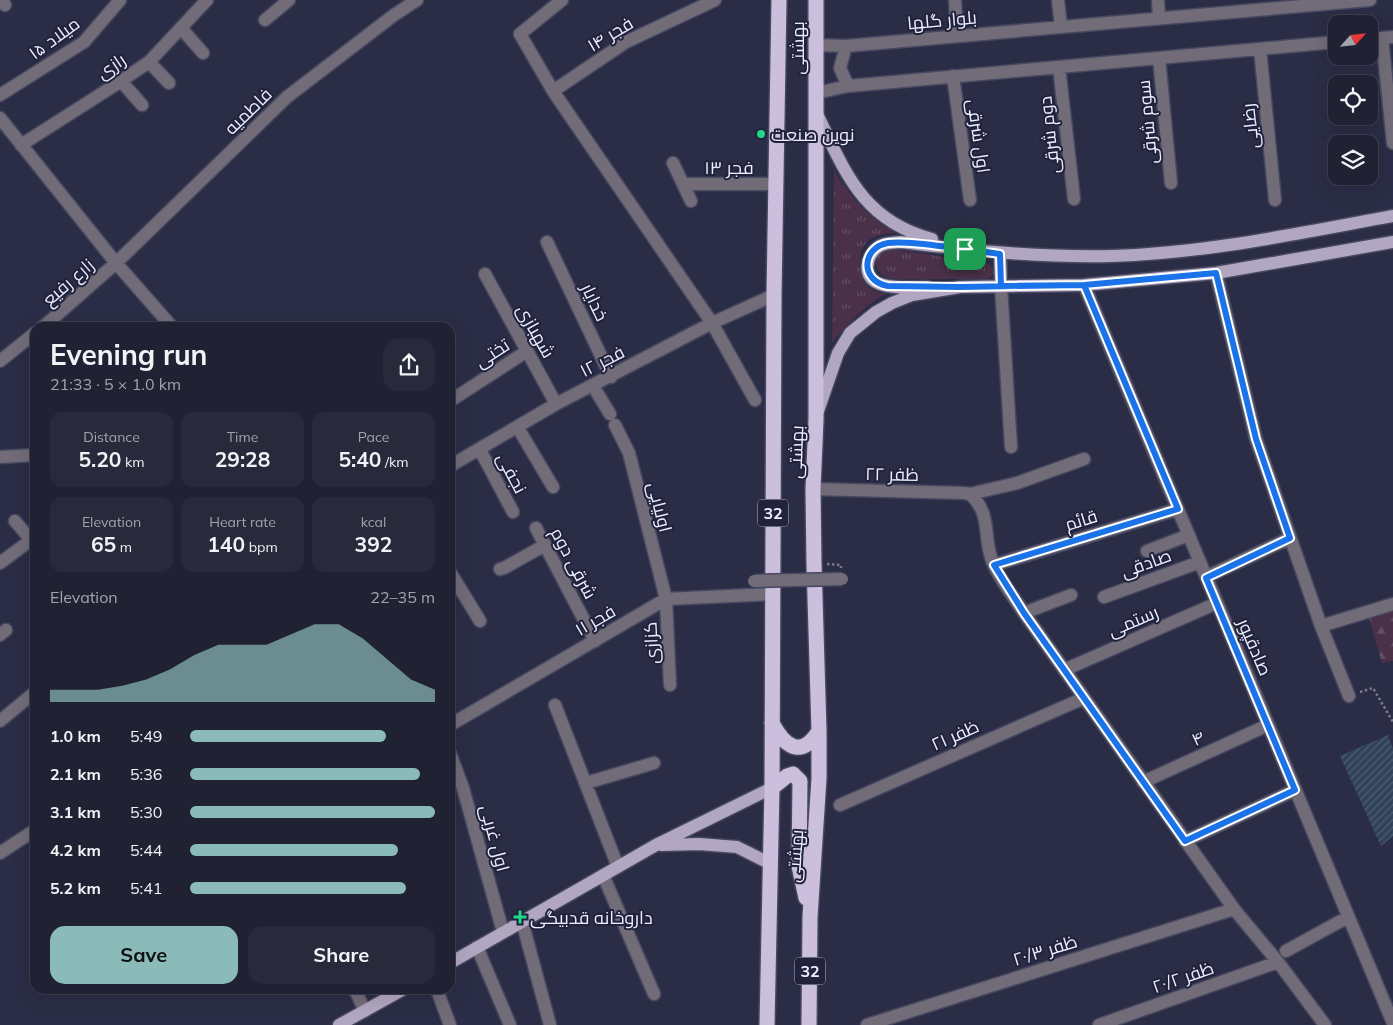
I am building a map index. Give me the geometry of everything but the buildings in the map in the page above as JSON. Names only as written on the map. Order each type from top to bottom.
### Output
[{"type":"highway","name":"بهشتی","points":[[767,1025],[772,788],[774,295],[779,0]]},
{"type":"highway","name":"بهشتی","points":[[809,1025],[810,917],[819,778],[820,731],[813,489],[816,420],[816,0]]},
{"type":"highway","points":[[772,723],[779,736],[787,743],[796,747],[806,746],[813,741],[820,731]]},
{"type":"highway","points":[[772,788],[792,774],[800,781],[800,866],[810,917]]},
{"type":"main road","points":[[816,112],[848,177],[878,213],[917,235],[965,249]]},
{"type":"main road","points":[[1393,216],[1231,246],[1112,256],[1000,254],[901,242],[887,243],[873,252],[868,261],[867,269],[870,277],[879,284],[960,287],[1084,285],[1216,273],[1393,242]]},
{"type":"main road","points":[[1000,254],[1001,286]]},
{"type":"main road","points":[[816,420],[838,353],[850,333],[876,312],[892,303],[924,292],[960,287]]},
{"type":"main road","points":[[455,960],[656,845],[772,788]]},
{"type":"main road","points":[[656,845],[699,844],[737,847],[770,863]]},
{"type":"main road","points":[[340,1025],[395,994]]},
{"type":"street","name":"میلاد ۱۵","points":[[0,95],[84,42],[120,0]]},
{"type":"street","name":"رازی","points":[[21,145],[149,62],[207,0]]},
{"type":"street","points":[[265,20],[288,0]]},
{"type":"street","name":"فاطمیه","points":[[116,263],[287,97],[394,15],[417,0]]},
{"type":"street","points":[[562,0],[520,34],[553,91],[712,323],[756,400]]},
{"type":"street","name":"فجر ۱۴","points":[[553,91],[626,42],[715,0]]},
{"type":"street","points":[[955,0],[957,36]]},
{"type":"street","points":[[1058,0],[1061,27]]},
{"type":"street","points":[[1158,0],[1159,18]]},
{"type":"street","name":"بلوار گلها","points":[[816,45],[846,46],[1061,27],[1159,18],[1265,5],[1370,0]]},
{"type":"street","points":[[181,28],[203,53]]},
{"type":"street","points":[[1381,38],[1393,143]]},
{"type":"street","points":[[816,94],[848,86],[1328,43]]},
{"type":"street","points":[[846,46],[840,68],[848,86]]},
{"type":"street","name":"رضایی","points":[[1260,49],[1276,200]]},
{"type":"street","name":"سوم شرقی","points":[[1159,58],[1171,183]]},
{"type":"street","points":[[149,62],[169,83]]},
{"type":"street","name":"دوم شرقی","points":[[1059,67],[1074,199]]},
{"type":"street","name":"اول شرقی","points":[[953,76],[970,200]]},
{"type":"street","points":[[121,81],[142,105]]},
{"type":"street","points":[[0,118],[116,263],[168,322]]},
{"type":"street","points":[[673,163],[691,201]]},
{"type":"street","name":"فجر ۱۳","points":[[683,184],[776,184]]},
{"type":"street","name":"خدایار","points":[[547,242],[611,377]]},
{"type":"street","name":"زارع رفیع","points":[[49,322],[116,263]]},
{"type":"street","points":[[1216,273],[1256,439],[1320,626],[1349,696]]},
{"type":"street","name":"شهبازی","points":[[485,274],[556,404]]},
{"type":"street","name":"صادقپور","points":[[1084,285],[1393,1023]]},
{"type":"street","points":[[1001,286],[1012,447]]},
{"type":"street","name":"فجر ۱۲","points":[[455,463],[556,404],[594,386],[712,323],[774,295]]},
{"type":"street","points":[[0,361],[30,337]]},
{"type":"street","name":"تختی","points":[[455,398],[527,351]]},
{"type":"street","name":"اولیایی","points":[[594,386],[613,419],[629,453],[666,599]]},
{"type":"street","points":[[518,428],[553,487]]},
{"type":"street","name":"نجفی","points":[[480,450],[513,512]]},
{"type":"street","points":[[0,457],[30,455]]},
{"type":"street","name":"ظفر ۲۲","points":[[813,489],[970,494],[1017,483],[1084,459]]},
{"type":"street","points":[[970,494],[981,506],[985,516],[994,565],[1024,613],[1234,909],[1278,962],[1325,1025]]},
{"type":"street","name":"قائم","points":[[994,565],[1178,509]]},
{"type":"street","points":[[15,521],[30,535]]},
{"type":"street","name":"شرقی دوم","points":[[536,528],[595,640]]},
{"type":"street","points":[[1147,551],[1188,535]]},
{"type":"street","points":[[1206,578],[1290,538]]},
{"type":"street","points":[[0,563],[30,540]]},
{"type":"street","points":[[500,569],[544,545]]},
{"type":"street","name":"صادقی","points":[[1104,597],[1200,562]]},
{"type":"street","points":[[754,581],[842,579]]},
{"type":"street","points":[[455,580],[480,621]]},
{"type":"street","name":"فجر ۱۱","points":[[455,722],[666,599],[772,594]]},
{"type":"street","points":[[1024,613],[1071,595]]},
{"type":"street","name":"کزازی","points":[[666,599],[670,685]]},
{"type":"street","name":"رستمی","points":[[1064,670],[1217,603]]},
{"type":"street","points":[[1320,626],[1393,604]]},
{"type":"street","points":[[0,721],[30,696]]},
{"type":"street","name":"ظفر ۲۱","points":[[840,805],[1084,698]]},
{"type":"street","points":[[555,705],[618,867]]},
{"type":"street","name":"۴","points":[[1143,782],[1268,725]]},
{"type":"street","points":[[586,783],[654,763]]},
{"type":"street","name":"اول غربی","points":[[455,766],[463,788],[503,932]]},
{"type":"street","points":[[1185,841],[1295,790]]},
{"type":"street","points":[[0,853],[30,834]]},
{"type":"street","points":[[603,875],[654,994]]},
{"type":"street","name":"ظفر ۲۰/۳","points":[[867,1025],[1234,909]]},
{"type":"street","points":[[1286,951],[1348,917]]},
{"type":"street","points":[[522,921],[550,1025]]},
{"type":"street","points":[[477,947],[510,1025]]},
{"type":"street","name":"ظفر ۲۰/۲","points":[[1099,1025],[1278,962]]},
{"type":"street","points":[[357,994],[366,1011]]},
{"type":"street","points":[[438,994],[450,1025]]},
{"type":"path","points":[[1349,696],[1373,688],[1393,722]]},
{"type":"green space","points":[[834,170],[860,206],[877,221],[896,233],[882,235],[869,240],[861,251],[860,258],[861,273],[867,285],[876,292],[888,293],[864,309],[832,343]]},
{"type":"green space","points":[[893,249],[989,264],[994,270],[994,274],[988,279],[893,279],[880,273],[875,259],[880,251]]},
{"type":"green space","points":[[1393,604],[1393,661],[1382,663],[1367,612]]},
{"type":"place","name":"نوین صنعت","points":[[761,134]]},
{"type":"place","name":"داروخانه قدبیگی","points":[[520,917]]},
{"type":"route","points":[[965,249],[901,242],[887,243],[873,252],[868,261],[867,269],[870,277],[879,284],[888,286],[960,287],[1084,285],[1178,509],[994,565],[1024,613],[1185,841],[1295,790],[1206,578],[1290,538],[1256,439],[1216,273],[1084,285],[1001,286],[1000,254],[965,249]]}]
